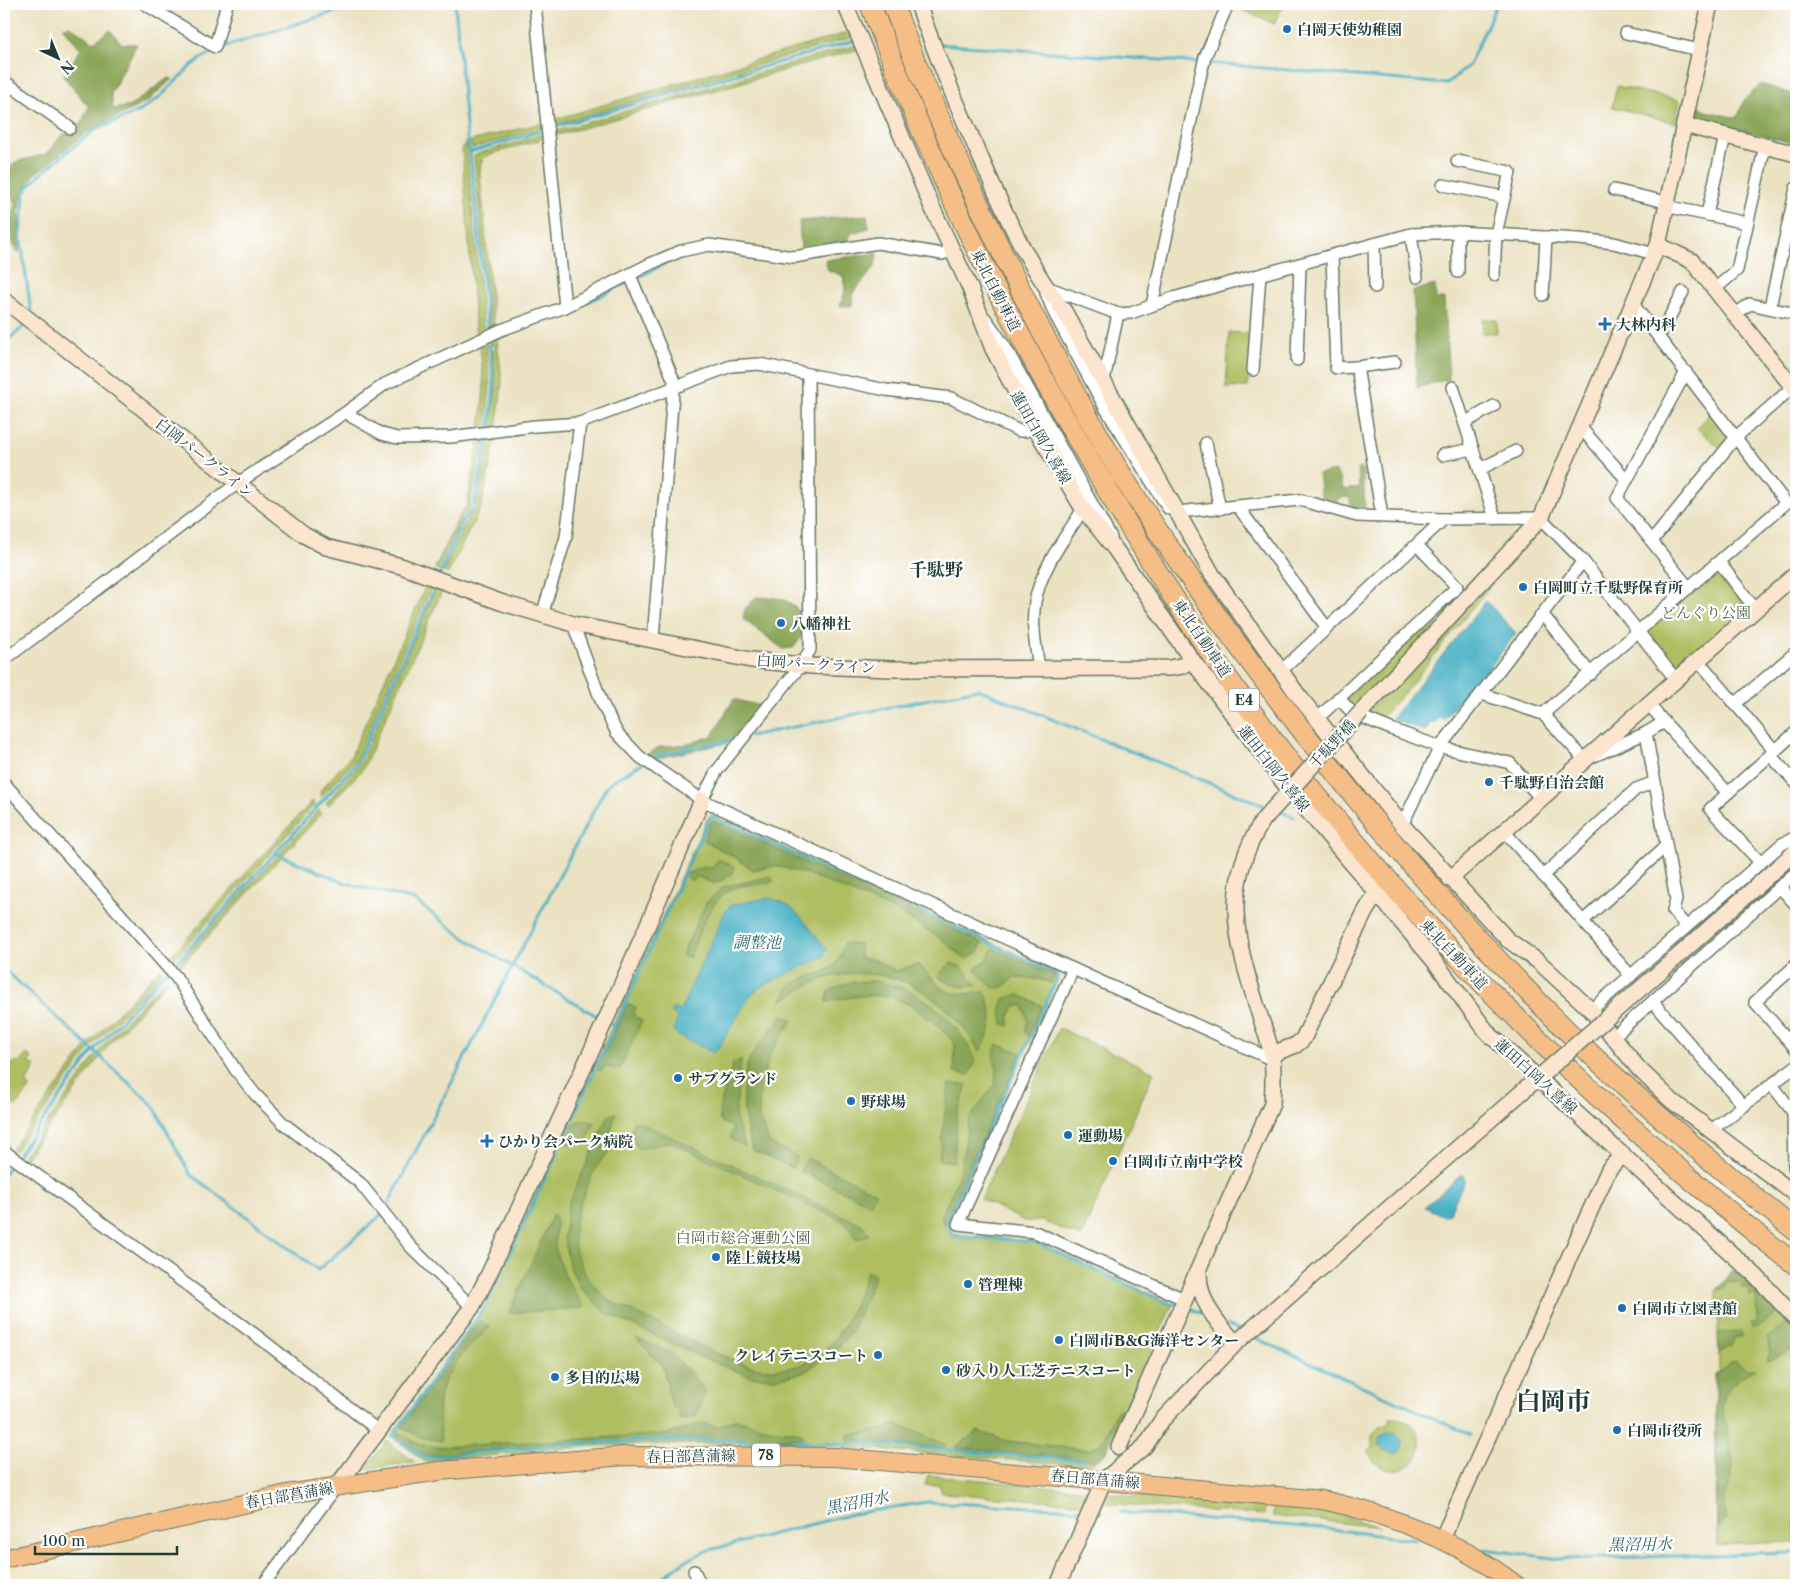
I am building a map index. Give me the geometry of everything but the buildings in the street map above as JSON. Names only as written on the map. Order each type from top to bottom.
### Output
[{"type":"highway","name":"東北自動車道","points":[[870,4],[942,179],[1032,360],[1099,478],[1179,605],[1287,758],[1406,902],[1531,1033],[1645,1141],[1720,1205],[1796,1265]]},
{"type":"highway","name":"東北自動車道","points":[[893,4],[966,176],[1018,286],[1071,386],[1116,465],[1162,537],[1228,633],[1354,796],[1474,935],[1597,1059],[1712,1162],[1796,1231]]},
{"type":"main road","name":"春日部菖蒲線","points":[[4,1559],[230,1506],[337,1486],[439,1471],[625,1456],[747,1455],[882,1460],[1322,1500],[1365,1509],[1442,1539],[1460,1547],[1516,1585]]},
{"type":"street","points":[[145,4],[215,47],[227,4]]},
{"type":"street","points":[[535,4],[545,121],[565,307]]},
{"type":"street","name":"蓮田白岡久喜線","points":[[845,4],[978,308],[993,349],[1034,426],[1083,510],[1115,549],[1192,660],[1284,783],[1435,962],[1488,1033],[1756,1276],[1796,1319]]},
{"type":"street","points":[[918,4],[975,147],[1002,206],[1044,286],[1054,313],[1104,406],[1168,508],[1177,512],[1239,508],[1300,500],[1357,516],[1444,519],[1541,518],[1583,561],[1676,680]]},
{"type":"street","points":[[1152,305],[1205,57],[1228,4]]},
{"type":"street","name":"千駄野橋","points":[[1119,1447],[1270,1113],[1273,1095],[1272,1057],[1243,960],[1235,911],[1238,876],[1248,846],[1263,820],[1541,518],[1656,250],[1710,4]]},
{"type":"street","points":[[1626,33],[1699,50]]},
{"type":"street","points":[[4,81],[70,128]]},
{"type":"street","points":[[1684,125],[1796,154]]},
{"type":"street","points":[[1707,214],[1725,136]]},
{"type":"street","points":[[1715,289],[1737,270],[1765,146]]},
{"type":"street","points":[[1457,161],[1510,172],[1496,234],[1494,275]]},
{"type":"street","points":[[1443,185],[1504,197]]},
{"type":"street","points":[[1770,307],[1796,188]]},
{"type":"street","points":[[1614,190],[1747,223]]},
{"type":"street","points":[[1044,286],[1118,314],[1131,313],[1152,305],[1411,234],[1458,232],[1614,243],[1656,250],[1692,261],[1794,389],[1736,437],[1652,541]]},
{"type":"street","points":[[1458,232],[1458,272]]},
{"type":"street","points":[[1411,234],[1417,277]]},
{"type":"street","points":[[1543,295],[1546,237]]},
{"type":"street","points":[[4,660],[238,483],[348,411],[385,384],[497,332],[565,307],[682,251],[709,245],[794,256],[878,243],[942,254],[953,251]]},
{"type":"street","points":[[1374,244],[1375,287]]},
{"type":"street","points":[[1332,256],[1336,368],[1395,362]]},
{"type":"street","points":[[1297,360],[1300,264]]},
{"type":"street","points":[[630,275],[674,381],[653,639]]},
{"type":"street","points":[[1253,370],[1260,275]]},
{"type":"street","points":[[1044,286],[1064,311],[1212,574],[1317,719],[1402,825],[1508,940],[1539,962],[1590,1010],[1639,1069],[1672,1101],[1710,1132],[1796,1195]]},
{"type":"street","points":[[1657,335],[1662,331],[1684,292]]},
{"type":"street","name":"白岡パークライン","points":[[4,300],[304,535],[326,547],[428,575],[542,615],[573,624],[751,660],[801,665],[891,669],[1170,668],[1182,666],[1192,660]]},
{"type":"street","points":[[1543,714],[1786,503],[1633,304]]},
{"type":"street","points":[[1735,314],[1750,304],[1796,314]]},
{"type":"street","points":[[978,308],[1004,345],[1105,524],[1115,549]]},
{"type":"street","points":[[1104,380],[1118,314]]},
{"type":"street","points":[[348,411],[352,417],[382,434],[397,438],[451,437],[500,430],[580,424],[732,366],[760,364],[886,390],[951,398],[1019,431],[1023,432],[1034,426]]},
{"type":"street","points":[[1357,367],[1382,516]]},
{"type":"street","points":[[1686,372],[1617,498],[1689,588]]},
{"type":"street","points":[[264,1585],[337,1486],[380,1432],[472,1306],[550,1144],[716,772],[801,665],[810,650],[808,375]]},
{"type":"street","points":[[1453,387],[1466,422],[1495,518]]},
{"type":"street","points":[[1466,422],[1494,406]]},
{"type":"street","points":[[542,615],[566,538],[580,424]]},
{"type":"street","points":[[1580,427],[1627,480]]},
{"type":"street","points":[[1206,443],[1220,509]]},
{"type":"street","points":[[1442,455],[1473,449]]},
{"type":"street","points":[[1480,469],[1516,451]]},
{"type":"street","points":[[1239,508],[1327,628]]},
{"type":"street","points":[[1039,668],[1034,627],[1034,604],[1039,584],[1083,510]]},
{"type":"street","points":[[1282,671],[1444,519]]},
{"type":"street","points":[[1317,719],[1457,587],[1417,544]]},
{"type":"street","points":[[1402,825],[1440,747],[1583,561]]},
{"type":"street","points":[[1719,562],[1756,610]]},
{"type":"street","points":[[1450,879],[1796,574]]},
{"type":"street","points":[[1543,615],[1591,674]]},
{"type":"street","points":[[573,624],[602,704],[617,733],[640,757],[702,800],[1073,969],[1272,1057],[1296,1045],[1303,1039],[1376,894]]},
{"type":"street","points":[[1735,704],[1796,652]]},
{"type":"street","points":[[1698,660],[1735,704],[1796,783]]},
{"type":"street","points":[[1482,694],[1543,714],[1585,760]]},
{"type":"street","points":[[1338,698],[1354,714],[1440,747],[1510,763],[1540,798]]},
{"type":"street","points":[[1648,704],[1728,793]]},
{"type":"street","points":[[1585,760],[1646,733],[1664,722]]},
{"type":"street","points":[[1760,862],[1710,809],[1796,732]]},
{"type":"street","points":[[1646,733],[1676,900],[1673,911],[1686,926]]},
{"type":"street","points":[[1543,876],[1636,789],[1655,782]]},
{"type":"street","points":[[4,783],[176,977],[236,1069],[255,1094],[283,1123],[360,1183],[411,1247],[472,1306]]},
{"type":"street","points":[[1504,831],[1631,976]]},
{"type":"street","points":[[1590,1010],[1760,862],[1782,844],[1796,837]]},
{"type":"street","points":[[1583,921],[1666,846]]},
{"type":"street","points":[[1058,1585],[1104,1480],[1145,1446],[1162,1420],[1236,1342],[1796,851]]},
{"type":"street","points":[[1614,1037],[1796,872]]},
{"type":"street","points":[[1780,887],[1796,905]]},
{"type":"street","points":[[1796,965],[1755,1002],[1796,1049]]},
{"type":"street","points":[[1073,969],[958,1224],[1035,1232],[1186,1300]]},
{"type":"street","points":[[1653,1002],[1744,1106]]},
{"type":"street","points":[[1710,1132],[1796,1066]]},
{"type":"street","points":[[1772,1085],[1795,1112],[1794,1167],[1796,1167]]},
{"type":"street","points":[[5,1152],[254,1334],[380,1432]]},
{"type":"street","points":[[1442,1539],[1609,1169],[1623,1154]]},
{"type":"street","points":[[1199,1270],[1201,1290],[1207,1307],[1222,1328],[1236,1342]]},
{"type":"street","points":[[694,1571],[701,1585]]},
{"type":"green space","points":[[1247,4],[1284,4],[1274,24],[1244,11]]},
{"type":"green space","points":[[70,26],[94,42],[110,30],[122,44],[137,44],[111,93],[113,109],[130,106],[168,78],[172,79],[148,101],[87,132],[35,174],[23,191],[19,207],[19,252],[17,253],[8,232],[15,203],[4,176],[15,162],[46,154],[63,134],[76,133],[89,107],[63,76],[81,49],[62,27]]},
{"type":"green space","points":[[850,32],[853,37],[550,126],[549,121]]},
{"type":"green space","points":[[856,45],[859,49],[551,137],[550,133]]},
{"type":"green space","points":[[1761,84],[1796,95],[1796,144],[1700,119],[1696,113],[1699,105],[1706,111],[1737,118],[1744,100]]},
{"type":"green space","points":[[1617,86],[1680,100],[1675,123],[1612,107]]},
{"type":"green space","points":[[542,123],[542,128],[472,148],[470,141]]},
{"type":"green space","points":[[543,134],[543,138],[539,140],[488,155],[481,162],[480,173],[494,329],[490,331],[474,155]]},
{"type":"green space","points":[[466,142],[484,333],[476,338],[462,149]]},
{"type":"green space","points":[[867,215],[869,228],[852,233],[846,244],[801,251],[799,221]]},
{"type":"green space","points":[[877,253],[875,267],[853,293],[852,306],[840,306],[845,291],[843,276],[828,270],[825,260]]},
{"type":"green space","points":[[1435,285],[1436,299],[1444,299],[1449,379],[1417,388],[1413,291]]},
{"type":"green space","points":[[1483,319],[1497,320],[1497,333],[1482,333]]},
{"type":"green space","points":[[1229,332],[1253,334],[1248,387],[1226,388]]},
{"type":"green space","points":[[497,337],[502,383],[497,426],[491,427],[496,386],[492,350],[496,349],[496,346],[492,346],[492,339]]},
{"type":"green space","points":[[486,341],[490,385],[486,428],[480,429],[484,387],[480,344]]},
{"type":"green space","points":[[1711,412],[1729,434],[1729,439],[1721,449],[1697,428]]},
{"type":"green space","points":[[490,438],[496,438],[481,508],[448,573],[443,572],[468,517],[476,510]]},
{"type":"green space","points":[[479,440],[484,440],[469,509],[462,517],[438,570],[435,568],[459,516],[467,505]]},
{"type":"green space","points":[[1363,468],[1365,511],[1352,509],[1349,497],[1338,498],[1335,506],[1322,503],[1318,474],[1336,471],[1344,490],[1359,487],[1358,469]]},
{"type":"green space","points":[[1482,570],[1487,571],[1356,711],[1346,697]]},
{"type":"green space","name":"どんぐり公園","points":[[1715,570],[1720,571],[1748,605],[1747,609],[1677,671],[1647,637],[1647,630]]},
{"type":"green space","points":[[1488,582],[1493,582],[1405,692],[1380,719],[1365,714]]},
{"type":"green space","points":[[427,583],[432,585],[355,761],[321,797],[320,791],[351,756]]},
{"type":"green space","points":[[437,587],[443,589],[363,769],[329,805],[326,803],[360,764]]},
{"type":"green space","points":[[756,597],[781,599],[796,608],[800,613],[803,620],[802,634],[793,648],[783,649],[743,619],[745,609]]},
{"type":"green space","points":[[734,699],[761,706],[732,742],[654,759],[647,755],[659,747],[688,744],[712,736]]},
{"type":"green space","points":[[312,801],[315,804],[171,963],[168,959]]},
{"type":"green space","points":[[319,810],[321,814],[178,969],[175,967]]},
{"type":"green space","name":"白岡市総合運動公園","points":[[712,815],[1057,972],[1058,977],[948,1223],[954,1234],[1034,1241],[1169,1302],[1172,1306],[1104,1455],[1087,1466],[782,1442],[589,1446],[425,1462],[391,1436],[482,1310],[708,817]]},
{"type":"green space","points":[[711,821],[983,943],[978,952],[966,959],[940,938],[900,913],[808,874],[776,866],[753,870],[738,859],[703,840]]},
{"type":"green space","points":[[718,860],[735,868],[732,874],[715,884],[696,876],[693,881],[686,877],[688,873],[703,867],[712,868]]},
{"type":"green space","points":[[772,876],[773,882],[739,887],[726,892],[706,918],[690,958],[682,955],[706,903],[723,887]]},
{"type":"green space","points":[[844,943],[859,944],[860,958],[875,960],[896,971],[917,964],[946,991],[963,994],[985,992],[991,1008],[992,1021],[982,1049],[979,1051],[966,1030],[933,998],[914,986],[893,978],[871,974],[847,974],[822,979],[781,1001],[789,987],[798,981],[823,972],[837,963]]},
{"type":"green space","points":[[993,948],[1055,975],[1051,983],[1038,979],[1013,978],[1003,987],[993,988],[975,969],[987,960]]},
{"type":"green space","points":[[951,963],[962,967],[977,986],[956,986],[938,976]]},
{"type":"green space","points":[[160,968],[163,972],[92,1046],[15,1151],[12,1149],[86,1047]]},
{"type":"green space","points":[[167,977],[169,980],[111,1042],[26,1158],[23,1156],[106,1042]]},
{"type":"green space","points":[[875,981],[909,991],[930,1004],[949,1020],[971,1050],[976,1061],[969,1075],[954,1072],[955,1044],[933,1021],[913,1007],[884,996],[848,998],[826,1002],[829,991],[850,982]]},
{"type":"green space","points":[[1018,994],[1042,1006],[1028,1036],[1025,1033],[1028,1020],[1023,1005],[1015,1006],[1009,1016],[1009,1026],[1003,1024],[1001,1008],[1004,999]]},
{"type":"green space","points":[[628,1004],[636,1007],[633,1015],[642,1021],[619,1070],[606,1066],[600,1071],[597,1069]]},
{"type":"green space","points":[[783,1015],[793,1020],[771,1052],[760,1086],[759,1118],[770,1144],[797,1156],[792,1168],[752,1150],[743,1102],[744,1078],[752,1055]]},
{"type":"green space","name":"運動場","points":[[1059,1028],[1154,1072],[1081,1237],[1042,1221],[1024,1221],[981,1199]]},
{"type":"green space","points":[[997,1044],[1021,1053],[944,1224],[941,1218],[960,1173],[969,1119],[995,1084],[997,1069],[993,1056]]},
{"type":"green space","points":[[27,1054],[32,1058],[29,1062],[36,1067],[26,1083],[31,1087],[16,1106],[7,1099],[9,1095],[4,1091],[4,1059],[12,1065],[16,1061],[19,1063]]},
{"type":"green space","points":[[741,1060],[735,1115],[745,1147],[730,1138],[733,1128],[720,1121],[719,1109],[733,1063]]},
{"type":"green space","points":[[949,1084],[967,1085],[957,1115],[954,1162],[939,1160]]},
{"type":"green space","points":[[616,1113],[610,1136],[615,1148],[604,1157],[592,1175],[578,1208],[575,1222],[575,1247],[578,1258],[591,1282],[601,1294],[612,1302],[732,1360],[754,1367],[778,1369],[795,1367],[809,1361],[830,1344],[846,1322],[867,1271],[875,1276],[852,1330],[836,1350],[803,1373],[778,1378],[752,1377],[708,1360],[604,1312],[581,1288],[569,1266],[564,1237],[568,1205],[608,1116]]},
{"type":"green space","points":[[584,1120],[595,1123],[586,1142],[575,1138],[571,1145],[564,1142],[574,1124]]},
{"type":"green space","points":[[634,1120],[863,1225],[869,1235],[857,1239],[845,1222],[670,1142],[638,1149],[631,1132]]},
{"type":"green space","points":[[807,1158],[876,1193],[870,1204],[800,1171]]},
{"type":"green space","points":[[553,1214],[556,1225],[555,1245],[559,1261],[570,1285],[584,1306],[583,1308],[509,1313]]},
{"type":"green space","points":[[1732,1272],[1739,1272],[1796,1332],[1796,1542],[1717,1545],[1715,1375],[1719,1372],[1717,1290]]},
{"type":"green space","points":[[1732,1272],[1739,1272],[1777,1312],[1758,1327],[1752,1328],[1751,1323],[1757,1323],[1756,1295],[1749,1295],[1749,1288],[1742,1288],[1741,1282],[1725,1283],[1725,1289],[1717,1290]]},
{"type":"green space","points":[[479,1320],[490,1327],[467,1349],[448,1374],[440,1394],[441,1441],[420,1437],[402,1427]]},
{"type":"green space","points":[[1788,1323],[1796,1332],[1796,1348],[1767,1361],[1770,1353],[1767,1338]]},
{"type":"green space","points":[[1741,1332],[1741,1337],[1735,1337],[1731,1346],[1719,1353],[1718,1333]]},
{"type":"green space","points":[[636,1338],[671,1353],[692,1374],[705,1392],[696,1416],[679,1420],[679,1410],[672,1406],[663,1367]]},
{"type":"green space","points":[[1734,1361],[1747,1369],[1755,1369],[1738,1379],[1728,1389],[1723,1400],[1723,1411],[1733,1466],[1732,1476],[1724,1499],[1727,1520],[1717,1527],[1715,1375]]},
{"type":"green space","points":[[1118,1409],[1125,1411],[1104,1455],[1097,1460],[955,1448],[977,1431],[1007,1441],[1089,1450],[1101,1444]]},
{"type":"green space","points":[[1390,1418],[1404,1420],[1413,1426],[1419,1435],[1420,1444],[1418,1454],[1413,1463],[1404,1468],[1392,1470],[1381,1467],[1372,1459],[1368,1452],[1372,1449],[1372,1434],[1380,1426],[1390,1422]]},
{"type":"green space","points":[[735,1419],[770,1429],[802,1433],[804,1438],[562,1443],[426,1456],[396,1436],[399,1432],[418,1444],[439,1447],[669,1434],[704,1423],[717,1427]]},
{"type":"green space","points":[[897,1424],[946,1445],[944,1448],[848,1440],[848,1435],[879,1430]]},
{"type":"green space","points":[[387,1441],[415,1462],[366,1469],[366,1468]]},
{"type":"green space","points":[[928,1475],[1088,1490],[1086,1502],[1080,1503],[941,1493],[940,1485],[925,1485]]},
{"type":"green space","points":[[1105,1493],[1146,1497],[1185,1496],[1265,1503],[1264,1515],[1101,1503]]},
{"type":"green space","points":[[1273,1504],[1315,1508],[1380,1527],[1273,1516]]},
{"type":"water","points":[[1486,601],[1516,633],[1464,701],[1460,699],[1444,720],[1440,717],[1434,724],[1431,722],[1425,731],[1391,719]]},
{"type":"water","name":"調整池","points":[[767,898],[777,900],[793,910],[827,949],[824,956],[762,986],[749,997],[714,1053],[674,1032],[677,1016],[671,1012],[673,1008],[680,1011],[725,912],[731,905]]},
{"type":"water","points":[[1462,1174],[1465,1180],[1449,1214],[1444,1216],[1425,1207]]},
{"type":"water","points":[[1387,1433],[1396,1434],[1402,1440],[1402,1448],[1396,1453],[1384,1450],[1379,1446],[1379,1437]]},
{"type":"waterway","points":[[29,315],[31,311],[20,235],[24,196],[28,187],[45,170],[93,131],[140,111],[161,96],[192,65],[202,58],[227,46],[359,4]]},
{"type":"waterway","points":[[455,4],[467,138],[470,152]]},
{"type":"waterway","points":[[1207,63],[1447,84],[1469,65],[1497,4]]},
{"type":"waterway","points":[[551,128],[853,41]]},
{"type":"waterway","points":[[938,44],[1201,63]]},
{"type":"waterway","points":[[488,332],[470,152],[545,130]]},
{"type":"waterway","points":[[743,255],[772,259]]},
{"type":"waterway","points":[[635,279],[669,262]]},
{"type":"waterway","points":[[569,311],[629,282]]},
{"type":"waterway","points":[[4,343],[22,328],[25,322]]},
{"type":"waterway","points":[[489,338],[494,387],[489,429]]},
{"type":"waterway","points":[[439,576],[463,520],[473,509],[488,435]]},
{"type":"waterway","points":[[172,967],[357,763],[436,584]]},
{"type":"waterway","points":[[750,736],[978,689],[1268,807]]},
{"type":"waterway","points":[[648,760],[667,753],[739,738]]},
{"type":"waterway","points":[[385,1210],[605,789],[611,782],[643,763]]},
{"type":"waterway","points":[[1279,811],[1294,817]]},
{"type":"waterway","points":[[609,1023],[615,1027],[709,819],[713,817],[1056,973],[1058,977],[946,1223],[953,1236],[1034,1242],[1167,1303],[1178,1305]]},
{"type":"waterway","points":[[275,853],[345,883],[414,900],[466,939],[602,1019]]},
{"type":"waterway","points":[[4,969],[153,1105],[190,1174],[318,1270],[381,1215]]},
{"type":"waterway","points":[[17,1156],[94,1050],[167,971]]},
{"type":"waterway","points":[[615,1027],[488,1302],[393,1436],[424,1458],[564,1444],[677,1440],[775,1440],[896,1446],[1083,1461]]},
{"type":"waterway","points":[[4,1174],[13,1161]]},
{"type":"waterway","points":[[1187,1307],[1206,1315]]},
{"type":"waterway","points":[[1228,1325],[1243,1332]]},
{"type":"waterway","points":[[1251,1336],[1471,1435]]},
{"type":"waterway","name":"黒沼用水","points":[[652,1585],[685,1561],[706,1551],[852,1514],[927,1502],[1080,1509]]},
{"type":"waterway","name":"黒沼用水","points":[[1120,1512],[1331,1529],[1415,1540]]},
{"type":"waterway","name":"黒沼用水","points":[[1484,1549],[1560,1559],[1796,1553]]},
{"type":"tunnel","points":[[1053,436],[1104,406]]},
{"type":"place","name":"白岡天使幼稚園","points":[[1287,29]]},
{"type":"place","name":"大林内科","points":[[1605,324]]},
{"type":"place","name":"白岡町立千駄野保育所","points":[[1523,587]]},
{"type":"place","name":"八幡神社","points":[[781,623]]},
{"type":"place","name":"千駄野自治会館","points":[[1489,782]]},
{"type":"place","name":"サブグランド","points":[[678,1078]]},
{"type":"place","name":"野球場","points":[[851,1101]]},
{"type":"place","name":"運動場","points":[[1068,1135]]},
{"type":"place","name":"ひかり会パーク病院","points":[[487,1141]]},
{"type":"place","name":"白岡市立南中学校","points":[[1113,1161]]},
{"type":"place","name":"陸上競技場","points":[[716,1257]]},
{"type":"place","name":"管理棟","points":[[968,1284]]},
{"type":"place","name":"白岡市立図書館","points":[[1622,1308]]},
{"type":"place","name":"白岡市B&G海洋センター","points":[[1059,1340]]},
{"type":"place","name":"クレイテニスコート","points":[[878,1355]]},
{"type":"place","name":"砂入り人工芝テニスコート","points":[[946,1370]]},
{"type":"place","name":"多目的広場","points":[[555,1377]]},
{"type":"place","name":"白岡市役所","points":[[1617,1430]]},
{"type":"district","name":"千駄野","points":[[936,570]]},
{"type":"district","name":"白岡市","points":[[1553,1401]]}]
